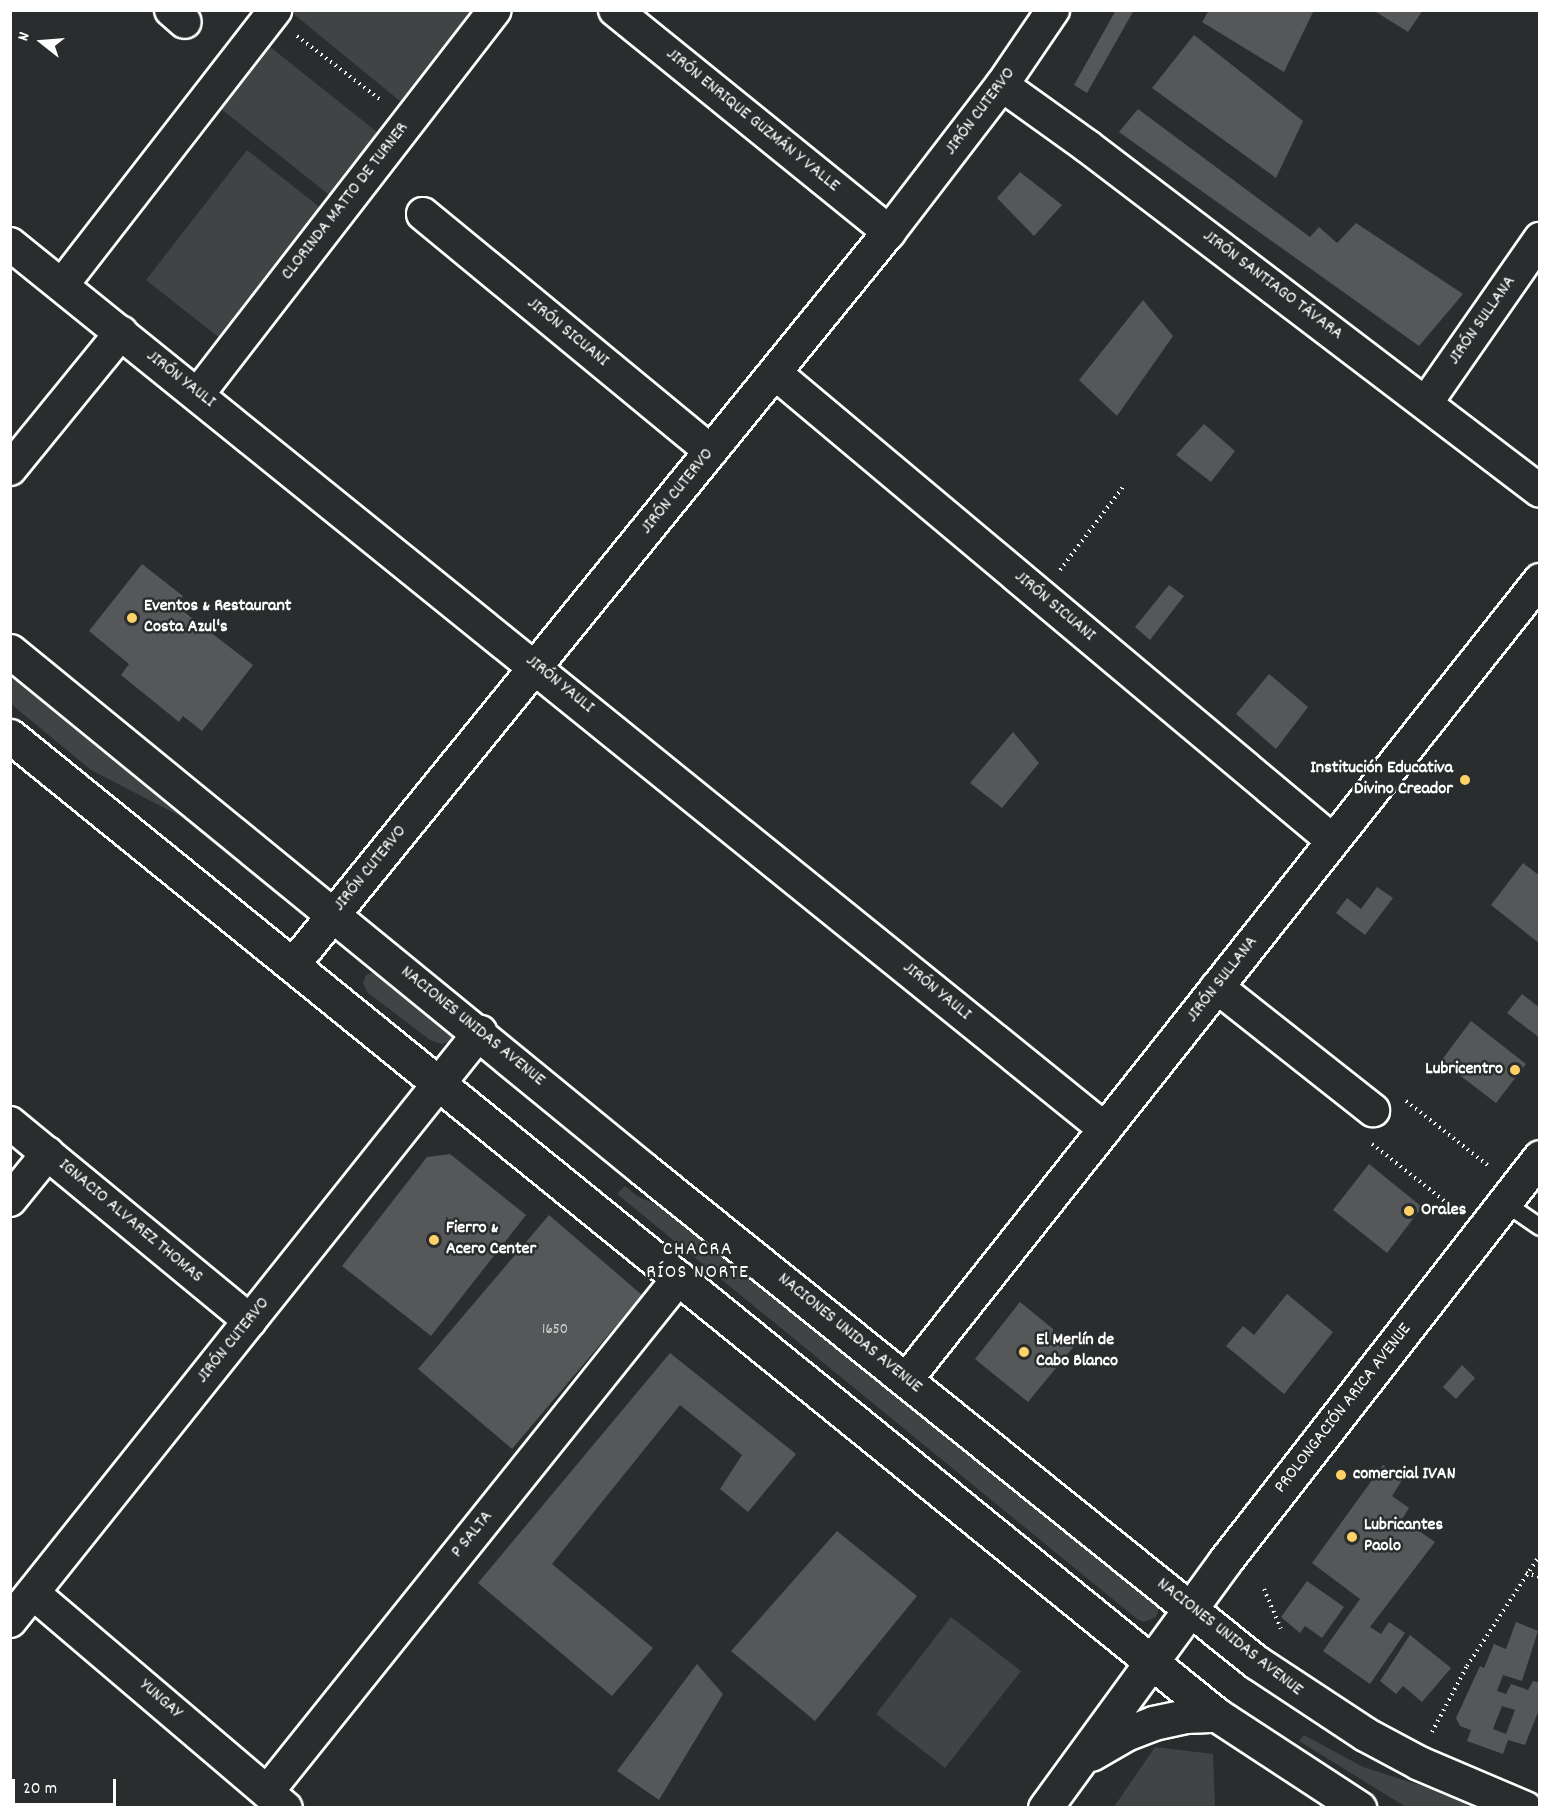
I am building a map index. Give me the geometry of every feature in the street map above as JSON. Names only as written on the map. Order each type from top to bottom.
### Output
[{"type":"main road","name":"NACIONES UNIDAS AVENUE","points":[[10,651],[1190,1610],[1307,1698],[1419,1763],[1509,1805]]},
{"type":"main road","points":[[10,736],[1217,1715],[1359,1808]]},
{"type":"main road","name":"PROLONGACIÓN ARICA AVENUE","points":[[1045,1808],[1190,1610],[1539,1157]]},
{"type":"main road","points":[[1074,1769],[1116,1739],[1153,1723],[1185,1716],[1217,1715]]},
{"type":"street","name":"CLORINDA MATTO DE TURNER","points":[[198,394],[495,10]]},
{"type":"street","name":"JIRÓN ENRIQUE GUZMÁN Y VALLE","points":[[615,10],[889,232]]},
{"type":"street","name":"JIRÓN CUTERVO","points":[[293,965],[889,232],[1002,85],[1053,10]]},
{"type":"street","points":[[62,285],[273,13]]},
{"type":"street","name":"JIRÓN SANTIAGO TÁVARA","points":[[1002,85],[1426,403],[1539,491]]},
{"type":"street","name":"JIRÓN SICUANI","points":[[423,214],[711,451]]},
{"type":"street","name":"JIRÓN SULLANA","points":[[1426,403],[1539,238]]},
{"type":"street","name":"JIRÓN YAULI","points":[[10,244],[536,666],[1105,1129]]},
{"type":"street","points":[[10,469],[121,333]]},
{"type":"street","name":"JIRÓN SICUANI","points":[[775,373],[1333,841]]},
{"type":"street","name":"JIRÓN SULLANA","points":[[906,1380],[1539,580]]},
{"type":"street","points":[[1217,987],[1373,1110]]},
{"type":"street","name":"JIRÓN CUTERVO","points":[[10,1621],[480,1032]]},
{"type":"street","name":"IGNACIO ALVAREZ THOMAS","points":[[10,1124],[250,1321]]},
{"type":"street","points":[[10,1200],[48,1153]]},
{"type":"street","name":"P SALTA","points":[[277,1800],[679,1278]]},
{"type":"street","name":"YUNGAY","points":[[33,1593],[277,1800]]},
{"type":"lane","points":[[1511,1195],[1539,1227]]},
{"type":"path","points":[[273,13],[409,122]]},
{"type":"path","points":[[1040,596],[1123,488]]},
{"type":"path","points":[[1483,1232],[1357,1132],[1373,1110],[1390,1089],[1511,1195]]},
{"type":"path","points":[[1419,1763],[1462,1675],[1539,1555]]},
{"type":"path","points":[[1526,1573],[1539,1576]]},
{"type":"path","points":[[1264,1589],[1281,1629]]},
{"type":"shaded area","points":[[290,11],[480,11],[406,106]]},
{"type":"shaded area","points":[[269,46],[382,136],[333,198],[220,108]]},
{"type":"shaded area","points":[[247,150],[322,209],[221,339],[146,280]]},
{"type":"shaded area","points":[[10,672],[287,896],[280,898],[180,816],[91,770],[11,704]]},
{"type":"shaded area","points":[[378,971],[454,1032],[451,1041],[442,1044],[430,1040],[367,992],[363,983],[366,975]]},
{"type":"shaded area","points":[[625,1186],[637,1196],[668,1210],[1160,1606],[1156,1617],[1144,1622],[1137,1619],[617,1194]]},
{"type":"shaded area","points":[[951,1617],[1021,1671],[945,1768],[876,1714]]},
{"type":"shaded area","points":[[1304,1735],[1363,1767],[1460,1798],[1469,1807],[1406,1807],[1299,1741]]},
{"type":"shaded area","points":[[1155,1747],[1213,1754],[1215,1807],[1114,1807]]},
{"type":"building","points":[[1116,10],[1134,10],[1087,93],[1074,85]]},
{"type":"building","points":[[1209,10],[1314,10],[1284,72],[1202,22]]},
{"type":"building","points":[[1373,10],[1423,10],[1408,32]]},
{"type":"building","points":[[1194,35],[1303,121],[1276,178],[1152,88]]},
{"type":"building","points":[[1138,109],[1310,237],[1319,227],[1337,243],[1356,223],[1463,294],[1419,346],[1119,132]]},
{"type":"building","points":[[1020,172],[1062,205],[1034,236],[997,198]]},
{"type":"building","points":[[1143,300],[1173,336],[1117,416],[1079,380]]},
{"type":"building","points":[[1204,424],[1235,451],[1211,482],[1176,455]]},
{"type":"building","points":[[142,564],[183,596],[175,605],[253,665],[202,731],[183,716],[179,722],[121,675],[129,664],[89,631]]},
{"type":"building","points":[[1169,585],[1184,596],[1150,640],[1135,627]]},
{"type":"building","points":[[1269,674],[1308,707],[1276,749],[1236,714]]},
{"type":"building","points":[[1013,732],[1039,763],[1002,808],[970,783]]},
{"type":"building","points":[[1523,863],[1540,876],[1540,944],[1491,905]]},
{"type":"building","points":[[1377,887],[1393,898],[1365,935],[1336,913],[1347,898],[1361,909]]},
{"type":"building","points":[[1522,994],[1540,1008],[1540,1038],[1507,1013]]},
{"type":"building","points":[[1471,1021],[1526,1064],[1496,1103],[1441,1061]]},
{"type":"building","name":"Fierro & Acero Center","points":[[450,1154],[526,1215],[431,1336],[342,1266],[427,1157]]},
{"type":"building","points":[[1369,1164],[1422,1207],[1387,1253],[1333,1210]]},
{"type":"building","points":[[549,1215],[642,1295],[512,1449],[418,1369]]},
{"type":"building","points":[[1287,1294],[1333,1332],[1284,1394],[1226,1346],[1243,1326],[1254,1335]]},
{"type":"building","name":"El Merlín de Cabo Blanco","points":[[1020,1302],[1074,1346],[1028,1402],[975,1359]]},
{"type":"building","points":[[670,1353],[796,1454],[748,1512],[720,1489],[742,1455],[680,1405],[552,1564],[653,1648],[612,1696],[478,1583]]},
{"type":"building","points":[[1462,1365],[1475,1378],[1456,1399],[1443,1387]]},
{"type":"building","points":[[1383,1465],[1402,1480],[1392,1496],[1409,1508],[1402,1519],[1435,1542],[1370,1627],[1381,1634],[1389,1622],[1405,1633],[1370,1684],[1323,1651],[1360,1599],[1312,1563]]},
{"type":"building","points":[[837,1531],[917,1596],[815,1721],[731,1651]]},
{"type":"building","points":[[1307,1581],[1344,1607],[1322,1638],[1305,1626],[1300,1633],[1281,1617]]},
{"type":"building","points":[[1516,1622],[1538,1631],[1522,1681],[1503,1675],[1497,1691],[1506,1694],[1511,1684],[1528,1690],[1533,1681],[1540,1683],[1540,1707],[1525,1745],[1508,1740],[1503,1754],[1467,1741],[1471,1730],[1460,1726],[1456,1718],[1480,1666],[1484,1668],[1494,1644],[1506,1649]],"holes":[[[1502,1706],[1515,1710],[1506,1734],[1493,1729]]]},
{"type":"building","points":[[1410,1635],[1451,1668],[1422,1702],[1403,1686],[1396,1694],[1380,1681]]},
{"type":"building","points":[[697,1664],[723,1694],[659,1800],[617,1771]]},
{"type":"place","name":"Eventos & Restaurant Costa Azul's","points":[[132,618]]},
{"type":"place","name":"Institución Educativa Divino Creador","points":[[1465,780]]},
{"type":"place","name":"Lubricentro","points":[[1515,1070]]},
{"type":"place","name":"Orales","points":[[1409,1211]]},
{"type":"place","name":"Fierro & Acero Center","points":[[434,1240]]},
{"type":"place","name":"El Merlín de Cabo Blanco","points":[[1024,1352]]},
{"type":"place","name":"comercial IVAN","points":[[1341,1475]]},
{"type":"place","name":"Lubricantes Paolo","points":[[1352,1537]]},
{"type":"district","name":"CHACRA RÍOS NORTE","points":[[698,1262]]}]
